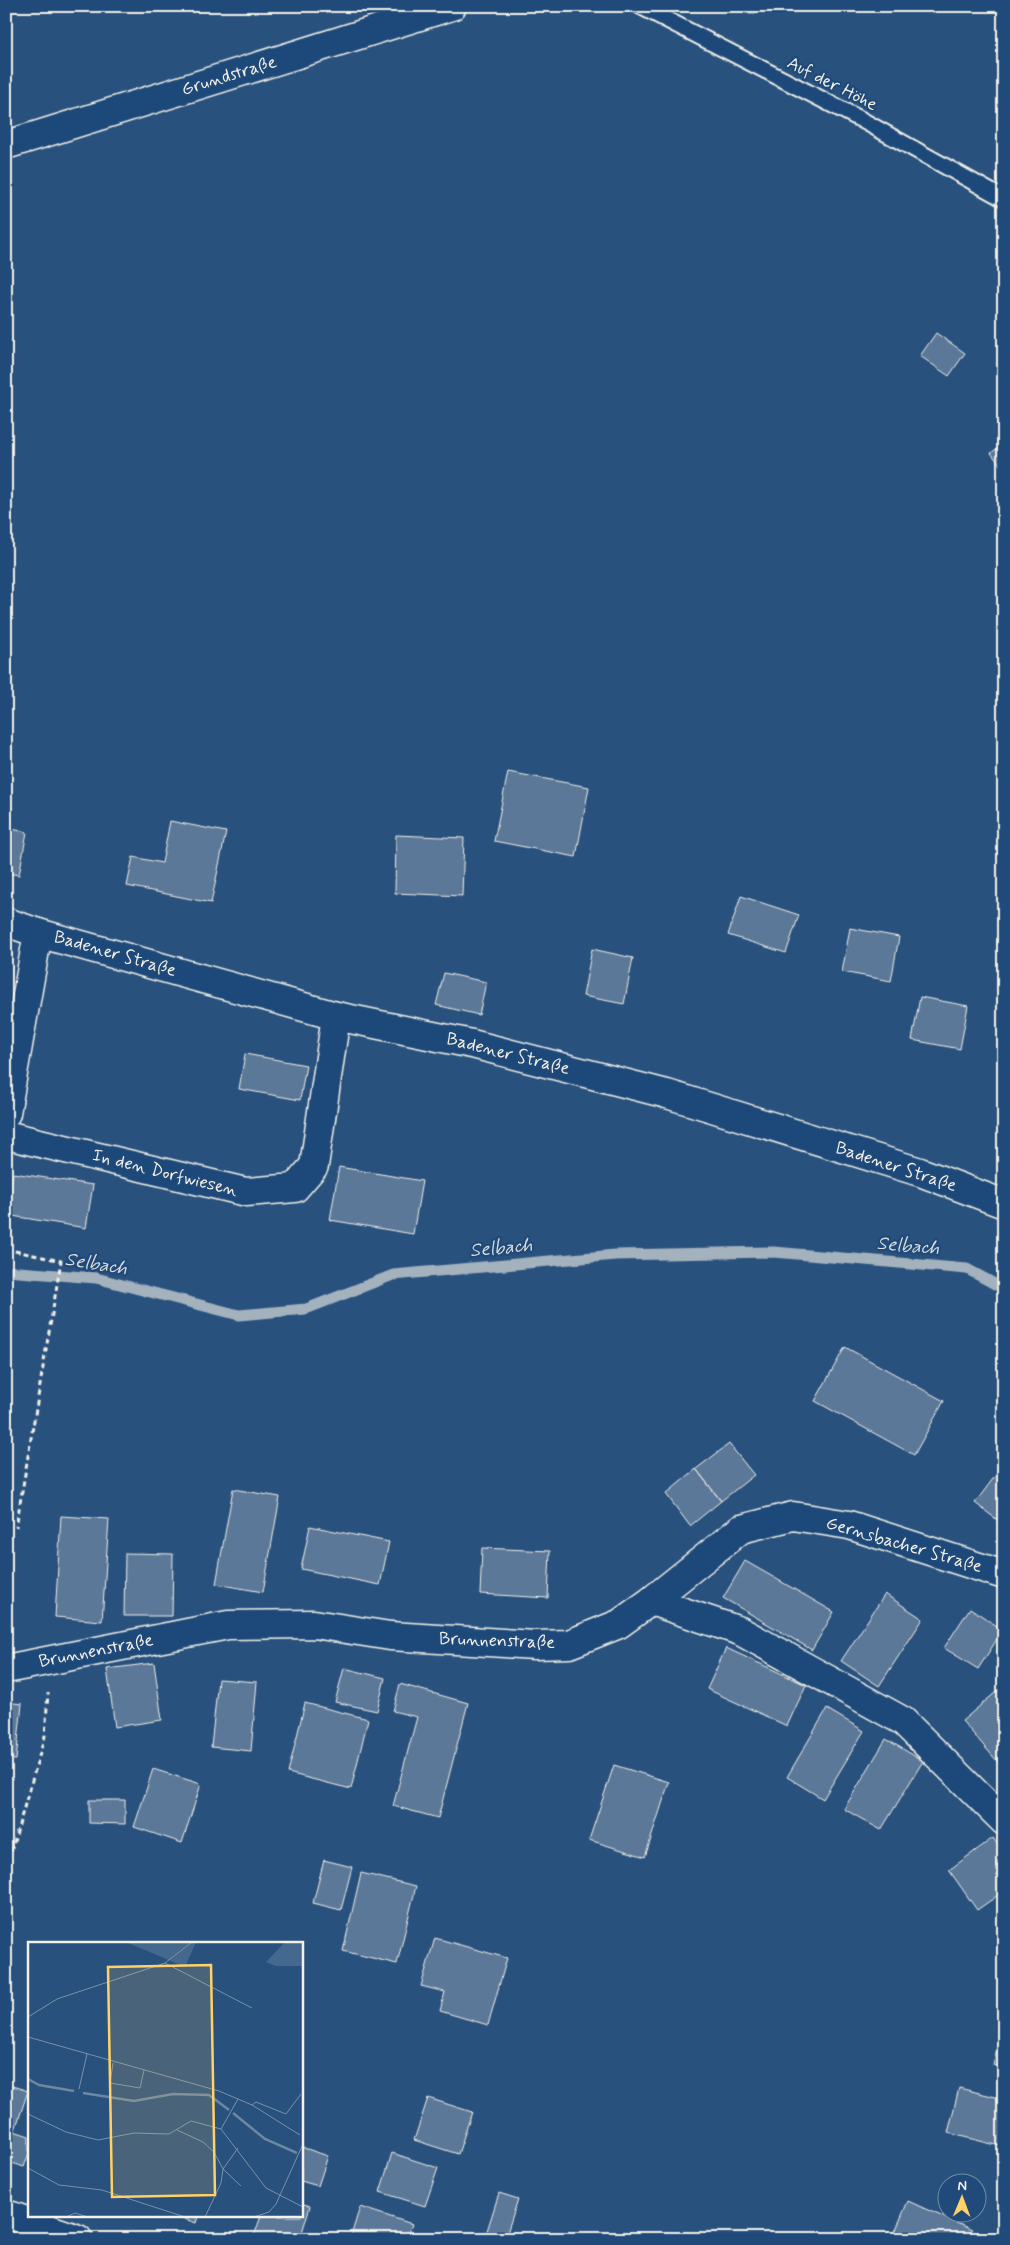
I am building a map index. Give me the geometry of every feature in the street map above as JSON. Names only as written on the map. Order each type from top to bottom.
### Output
[{"type":"street","name":"Grundstraße","points":[[6,145],[452,6]]},
{"type":"street","name":"Badener Straße","points":[[6,922],[38,933],[336,1016],[472,1044],[667,1094],[920,1172],[1004,1204]]},
{"type":"street","points":[[6,1113],[38,933]]},
{"type":"street","name":"In den Dorfwiesen","points":[[6,1134],[246,1192],[295,1188],[314,1166],[336,1016]]},
{"type":"street","name":"Gernsbacher Straße","points":[[651,1601],[741,1529],[793,1516],[849,1525],[1004,1574]]},
{"type":"street","points":[[651,1601],[740,1631],[902,1721],[1004,1821]]},
{"type":"street","name":"Brunnenstraße","points":[[6,1669],[228,1625],[314,1624],[390,1636],[535,1645],[569,1644],[619,1624],[651,1601]]},
{"type":"street","points":[[6,2214],[78,2239]]},
{"type":"lane","name":"Auf der Höhe","points":[[640,6],[860,119],[1004,199]]},
{"type":"path","points":[[6,1250],[60,1261],[52,1324],[16,1527]]},
{"type":"path","points":[[6,1869],[45,1736],[50,1659]]},
{"type":"shaded area","points":[[733,6],[758,6],[754,15]]},
{"type":"building","points":[[936,333],[965,353],[949,376],[920,356]]},
{"type":"building","points":[[1004,443],[1004,470],[991,453]]},
{"type":"building","points":[[508,772],[589,787],[576,857],[494,841]]},
{"type":"building","points":[[170,821],[226,832],[211,903],[127,886],[133,857],[162,863]]},
{"type":"building","points":[[6,828],[27,832],[19,875],[6,873]]},
{"type":"building","points":[[396,835],[464,838],[462,896],[395,893]]},
{"type":"building","points":[[741,896],[799,915],[786,953],[728,935]]},
{"type":"building","points":[[850,928],[899,937],[891,981],[842,972]]},
{"type":"building","points":[[592,949],[633,958],[624,1004],[583,996]]},
{"type":"building","points":[[444,973],[486,982],[479,1015],[436,1005]]},
{"type":"building","points":[[920,997],[968,1006],[960,1049],[912,1040]]},
{"type":"building","points":[[245,1054],[306,1065],[300,1100],[239,1089]]},
{"type":"building","points":[[339,1167],[422,1181],[413,1234],[330,1220]]},
{"type":"building","points":[[13,1173],[93,1185],[86,1228],[6,1215]]},
{"type":"building","points":[[845,1347],[944,1401],[914,1455],[815,1401]]},
{"type":"building","points":[[729,1444],[754,1475],[721,1501],[696,1469]]},
{"type":"building","points":[[1004,1464],[1004,1525],[975,1503]]},
{"type":"building","points":[[696,1469],[721,1501],[690,1526],[666,1494]]},
{"type":"building","points":[[233,1489],[280,1497],[263,1592],[216,1584]]},
{"type":"building","points":[[61,1516],[109,1519],[102,1621],[55,1617]]},
{"type":"building","points":[[310,1526],[389,1542],[380,1585],[301,1569]]},
{"type":"building","points":[[482,1548],[550,1551],[548,1598],[480,1594]]},
{"type":"building","points":[[125,1553],[173,1554],[172,1616],[124,1616]]},
{"type":"building","points":[[745,1561],[834,1612],[812,1650],[723,1598]]},
{"type":"building","points":[[885,1594],[923,1619],[879,1686],[841,1661]]},
{"type":"building","points":[[970,1608],[1003,1630],[978,1669],[944,1648]]},
{"type":"building","points":[[726,1648],[806,1685],[787,1726],[707,1689]]},
{"type":"building","points":[[154,1663],[162,1720],[115,1727],[107,1669]]},
{"type":"building","points":[[344,1668],[385,1678],[377,1711],[335,1702]]},
{"type":"building","points":[[218,1679],[257,1682],[251,1751],[211,1747]]},
{"type":"building","points":[[400,1684],[468,1703],[438,1818],[393,1806],[417,1717],[393,1711]]},
{"type":"building","points":[[1002,1687],[1004,1689],[1004,1769],[962,1721]]},
{"type":"building","points":[[6,1702],[22,1704],[16,1760],[6,1759]]},
{"type":"building","points":[[305,1703],[368,1719],[351,1789],[288,1773]]},
{"type":"building","points":[[827,1709],[864,1731],[823,1799],[787,1777]]},
{"type":"building","points":[[886,1739],[923,1761],[881,1830],[844,1809]]},
{"type":"building","points":[[614,1765],[669,1782],[645,1857],[589,1840]]},
{"type":"building","points":[[153,1769],[201,1784],[182,1843],[134,1827]]},
{"type":"building","points":[[89,1800],[125,1800],[125,1824],[89,1823]]},
{"type":"building","points":[[993,1838],[1004,1853],[1004,1891],[977,1910],[949,1870]]},
{"type":"building","points":[[324,1860],[352,1867],[341,1910],[313,1903]]},
{"type":"building","points":[[361,1873],[416,1886],[397,1964],[343,1951]]},
{"type":"building","points":[[435,1938],[507,1958],[488,2025],[440,2011],[445,1992],[421,1986]]},
{"type":"building","points":[[1004,2021],[1004,2068],[993,2065]]},
{"type":"building","points":[[6,2084],[28,2091],[6,2157]]},
{"type":"building","points":[[959,2088],[1004,2099],[1004,2147],[948,2133]]},
{"type":"building","points":[[428,2098],[472,2112],[458,2154],[414,2140]]},
{"type":"building","points":[[14,2131],[28,2136],[28,2156],[24,2167],[6,2161]]},
{"type":"building","points":[[302,2147],[328,2156],[318,2186],[302,2181]]},
{"type":"building","points":[[392,2153],[438,2168],[425,2206],[380,2192]]},
{"type":"building","points":[[499,2193],[518,2199],[505,2239],[486,2234]]},
{"type":"building","points":[[908,2201],[938,2215],[938,2222],[954,2222],[972,2230],[968,2239],[892,2239]]},
{"type":"building","points":[[302,2203],[310,2206],[300,2239],[253,2239],[260,2218],[302,2218]]},
{"type":"building","points":[[360,2207],[412,2224],[407,2239],[350,2239]]},
{"type":"building","points":[[182,2218],[197,2218],[196,2223]]},
{"type":"waterway","name":"Selbach","points":[[6,1271],[96,1278],[239,1315],[306,1309],[393,1275],[615,1255],[774,1252],[967,1269],[1004,1289]]}]
